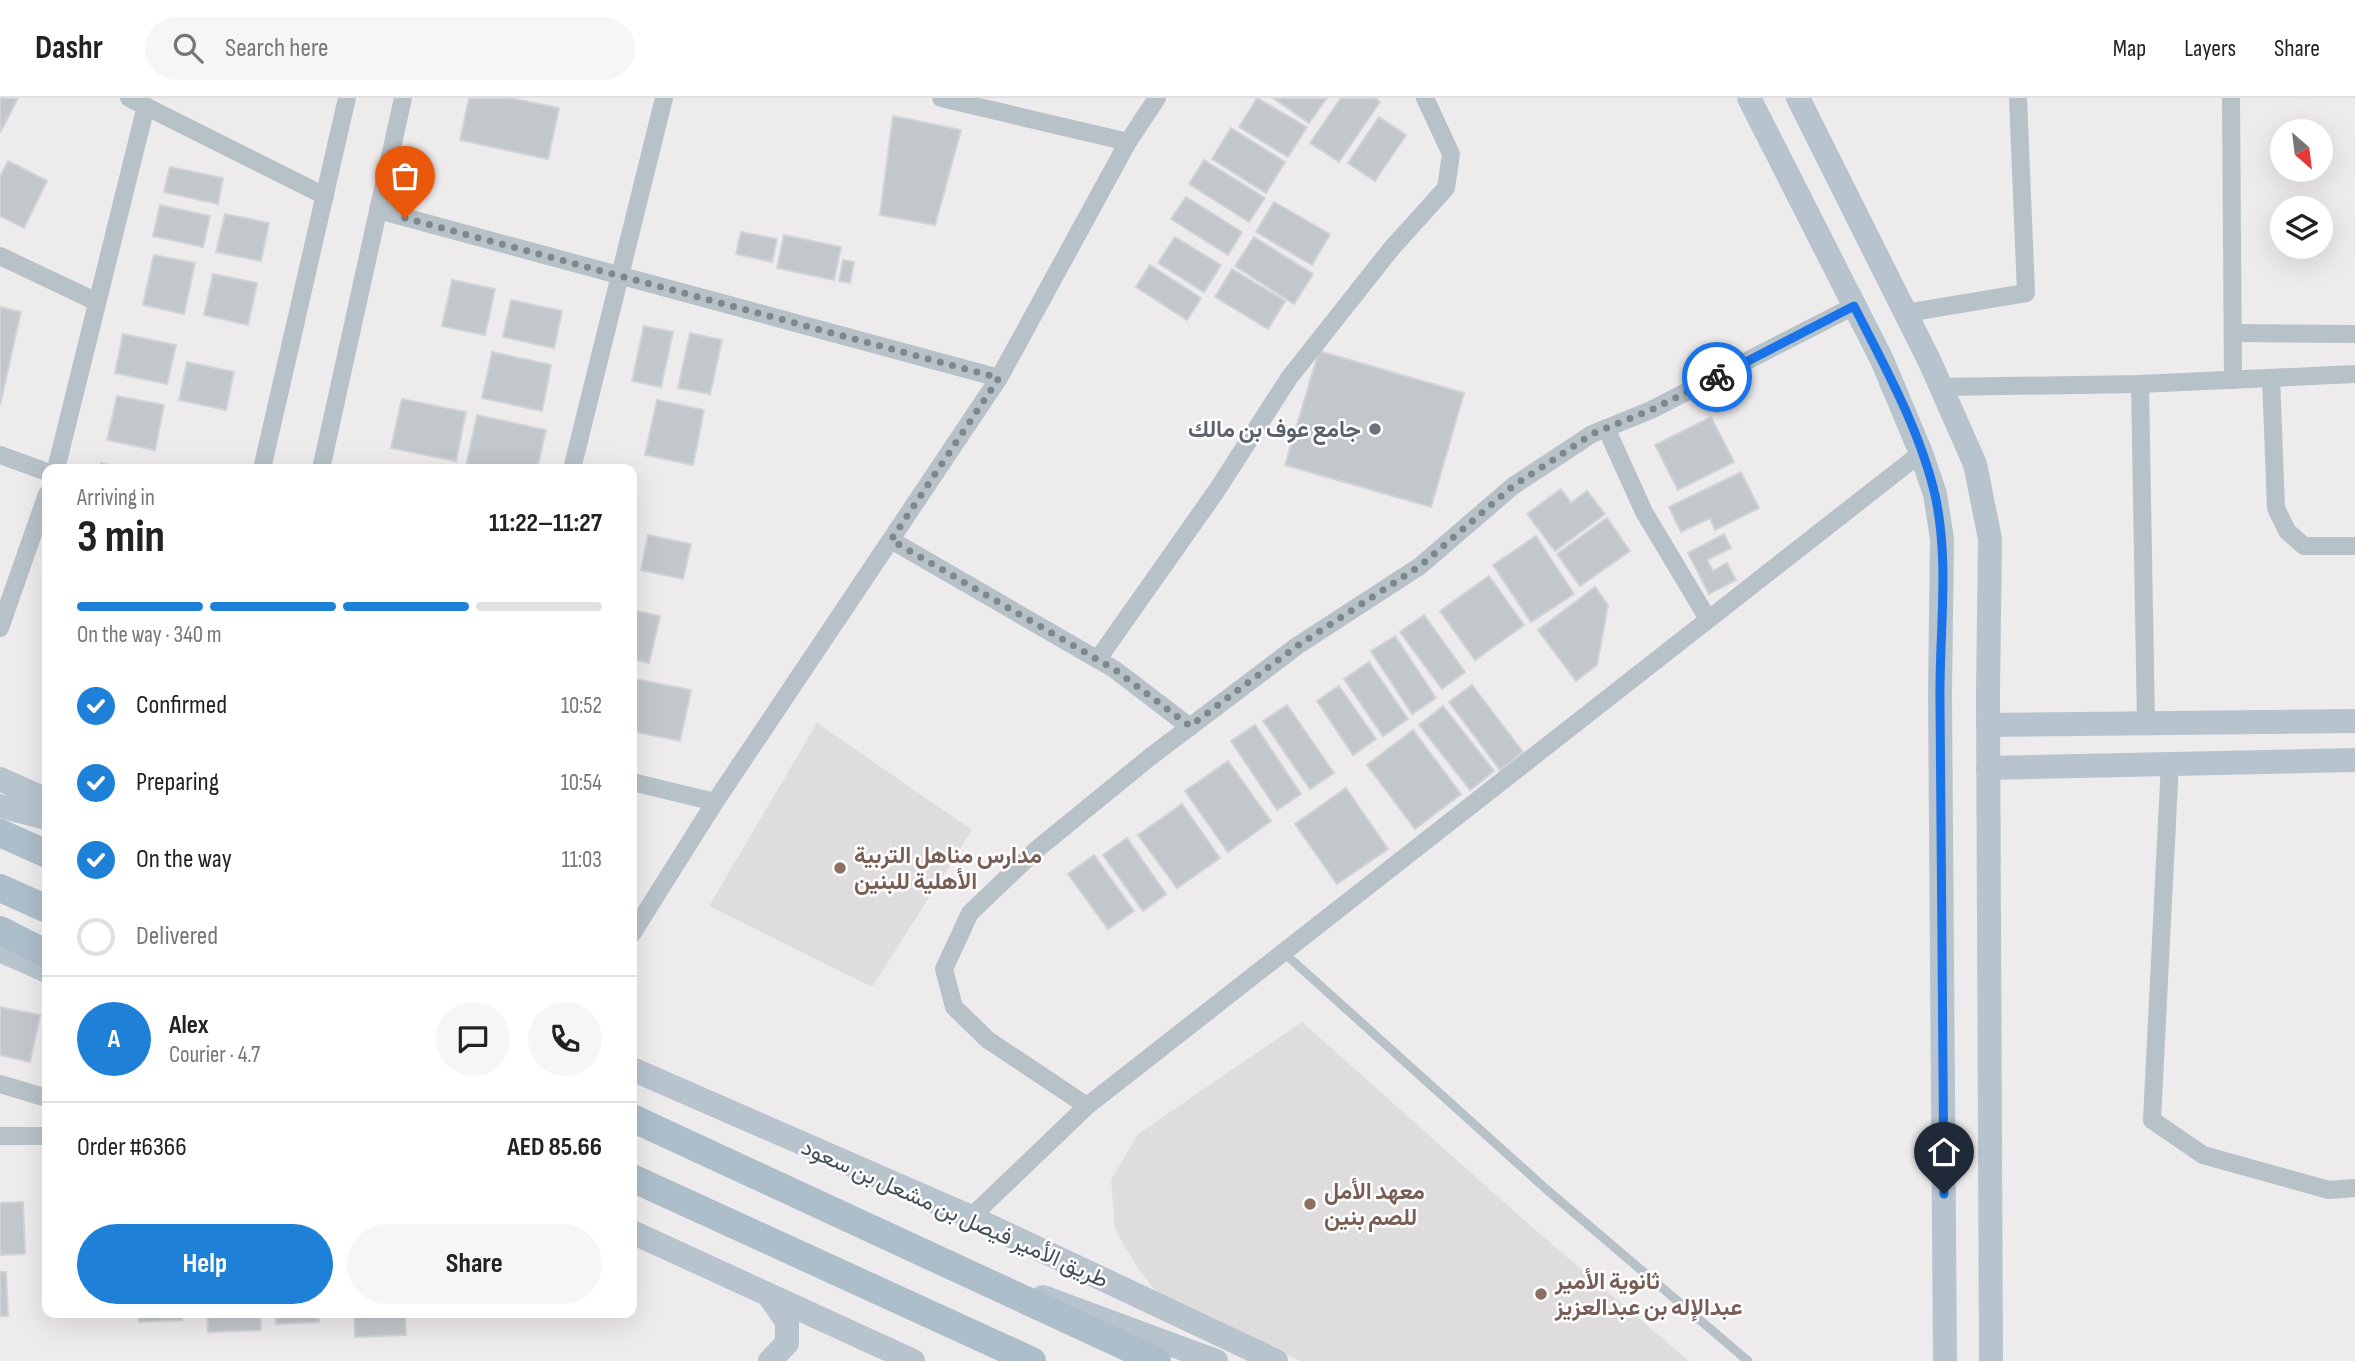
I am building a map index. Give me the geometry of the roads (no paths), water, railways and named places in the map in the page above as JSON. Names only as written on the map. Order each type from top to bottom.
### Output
[{"type":"main road","points":[[0,833],[42,852]]},
{"type":"main road","points":[[0,888],[42,907]]},
{"type":"main road","points":[[0,930],[42,951]]},
{"type":"main road","name":"طريق الأمير فيصل بن مشعل بن سعود","points":[[637,1120],[1157,1361]]},
{"type":"main road","points":[[637,1180],[1032,1361]]},
{"type":"main road","points":[[932,1316],[1008,1361]]},
{"type":"street","points":[[129,98],[325,196]]},
{"type":"street","points":[[263,464],[347,98]]},
{"type":"street","points":[[322,464],[403,98]]},
{"type":"street","points":[[573,464],[664,98]]},
{"type":"street","points":[[941,98],[1128,142]]},
{"type":"street","points":[[637,926],[715,802],[999,378],[1128,142],[1157,98]]},
{"type":"street","points":[[1098,659],[1217,490],[1289,378],[1391,249],[1446,188],[1451,154],[1425,98]]},
{"type":"street","points":[[1749,98],[1882,359],[1935,494],[1942,539],[1940,694],[1945,1361]]},
{"type":"street","points":[[1798,98],[1906,313],[1975,464],[1990,539],[1988,768],[1991,1361]]},
{"type":"street","points":[[1906,313],[2026,293],[2018,98]]},
{"type":"street","points":[[2231,98],[2233,380]]},
{"type":"street","points":[[57,464],[146,106]]},
{"type":"street","points":[[378,210],[999,378]]},
{"type":"street","points":[[0,256],[97,302]]},
{"type":"street","points":[[1087,1106],[988,1040],[954,1007],[944,969],[970,913],[1036,850],[1190,726],[1297,646],[1420,566],[1513,486],[1592,434],[1651,410],[1854,306]]},
{"type":"street","points":[[2233,333],[2355,334]]},
{"type":"street","points":[[1941,387],[2140,384],[2355,374]]},
{"type":"street","points":[[2271,378],[2276,509],[2287,531],[2304,546],[2355,546]]},
{"type":"street","points":[[2140,384],[2146,724]]},
{"type":"street","points":[[1606,428],[1644,512],[1709,620]]},
{"type":"street","points":[[971,1217],[1087,1106],[1921,453]]},
{"type":"street","points":[[0,455],[42,470]]},
{"type":"street","points":[[0,628],[42,508]]},
{"type":"street","points":[[891,540],[1098,659],[1190,726]]},
{"type":"street","points":[[1988,725],[2355,721]]},
{"type":"street","points":[[1988,768],[2355,760]]},
{"type":"street","points":[[2169,762],[2152,1120],[2203,1155],[2329,1190],[2355,1188]]},
{"type":"street","points":[[0,779],[42,798]]},
{"type":"street","points":[[637,783],[715,802]]},
{"type":"street","points":[[0,806],[42,817]]},
{"type":"street","points":[[0,950],[42,969]]},
{"type":"street","name":"طريق الأمير فيصل بن مشعل بن سعود","points":[[637,1071],[971,1217],[1276,1361]]},
{"type":"street","points":[[0,1084],[42,1097]]},
{"type":"street","points":[[0,1136],[42,1136]]},
{"type":"street","points":[[637,1234],[889,1356],[913,1361]]},
{"type":"street","points":[[945,1264],[1115,1321],[1216,1361]]},
{"type":"street","points":[[770,1297],[787,1322],[787,1343],[770,1361]]},
{"type":"lane","points":[[1283,952],[1546,1189],[1748,1361]]},
{"type":"place","name":"جامع عوف بن مالك","points":[[1375,429]]},
{"type":"place","name":"مدارس مناهل التربية الأهلية للبنين","points":[[840,868]]},
{"type":"place","name":"معهد الأمل للصم بنين","points":[[1310,1204]]},
{"type":"place","name":"ثانوية الأمير عبدالإله بن عبدالعزيز","points":[[1541,1294]]}]
